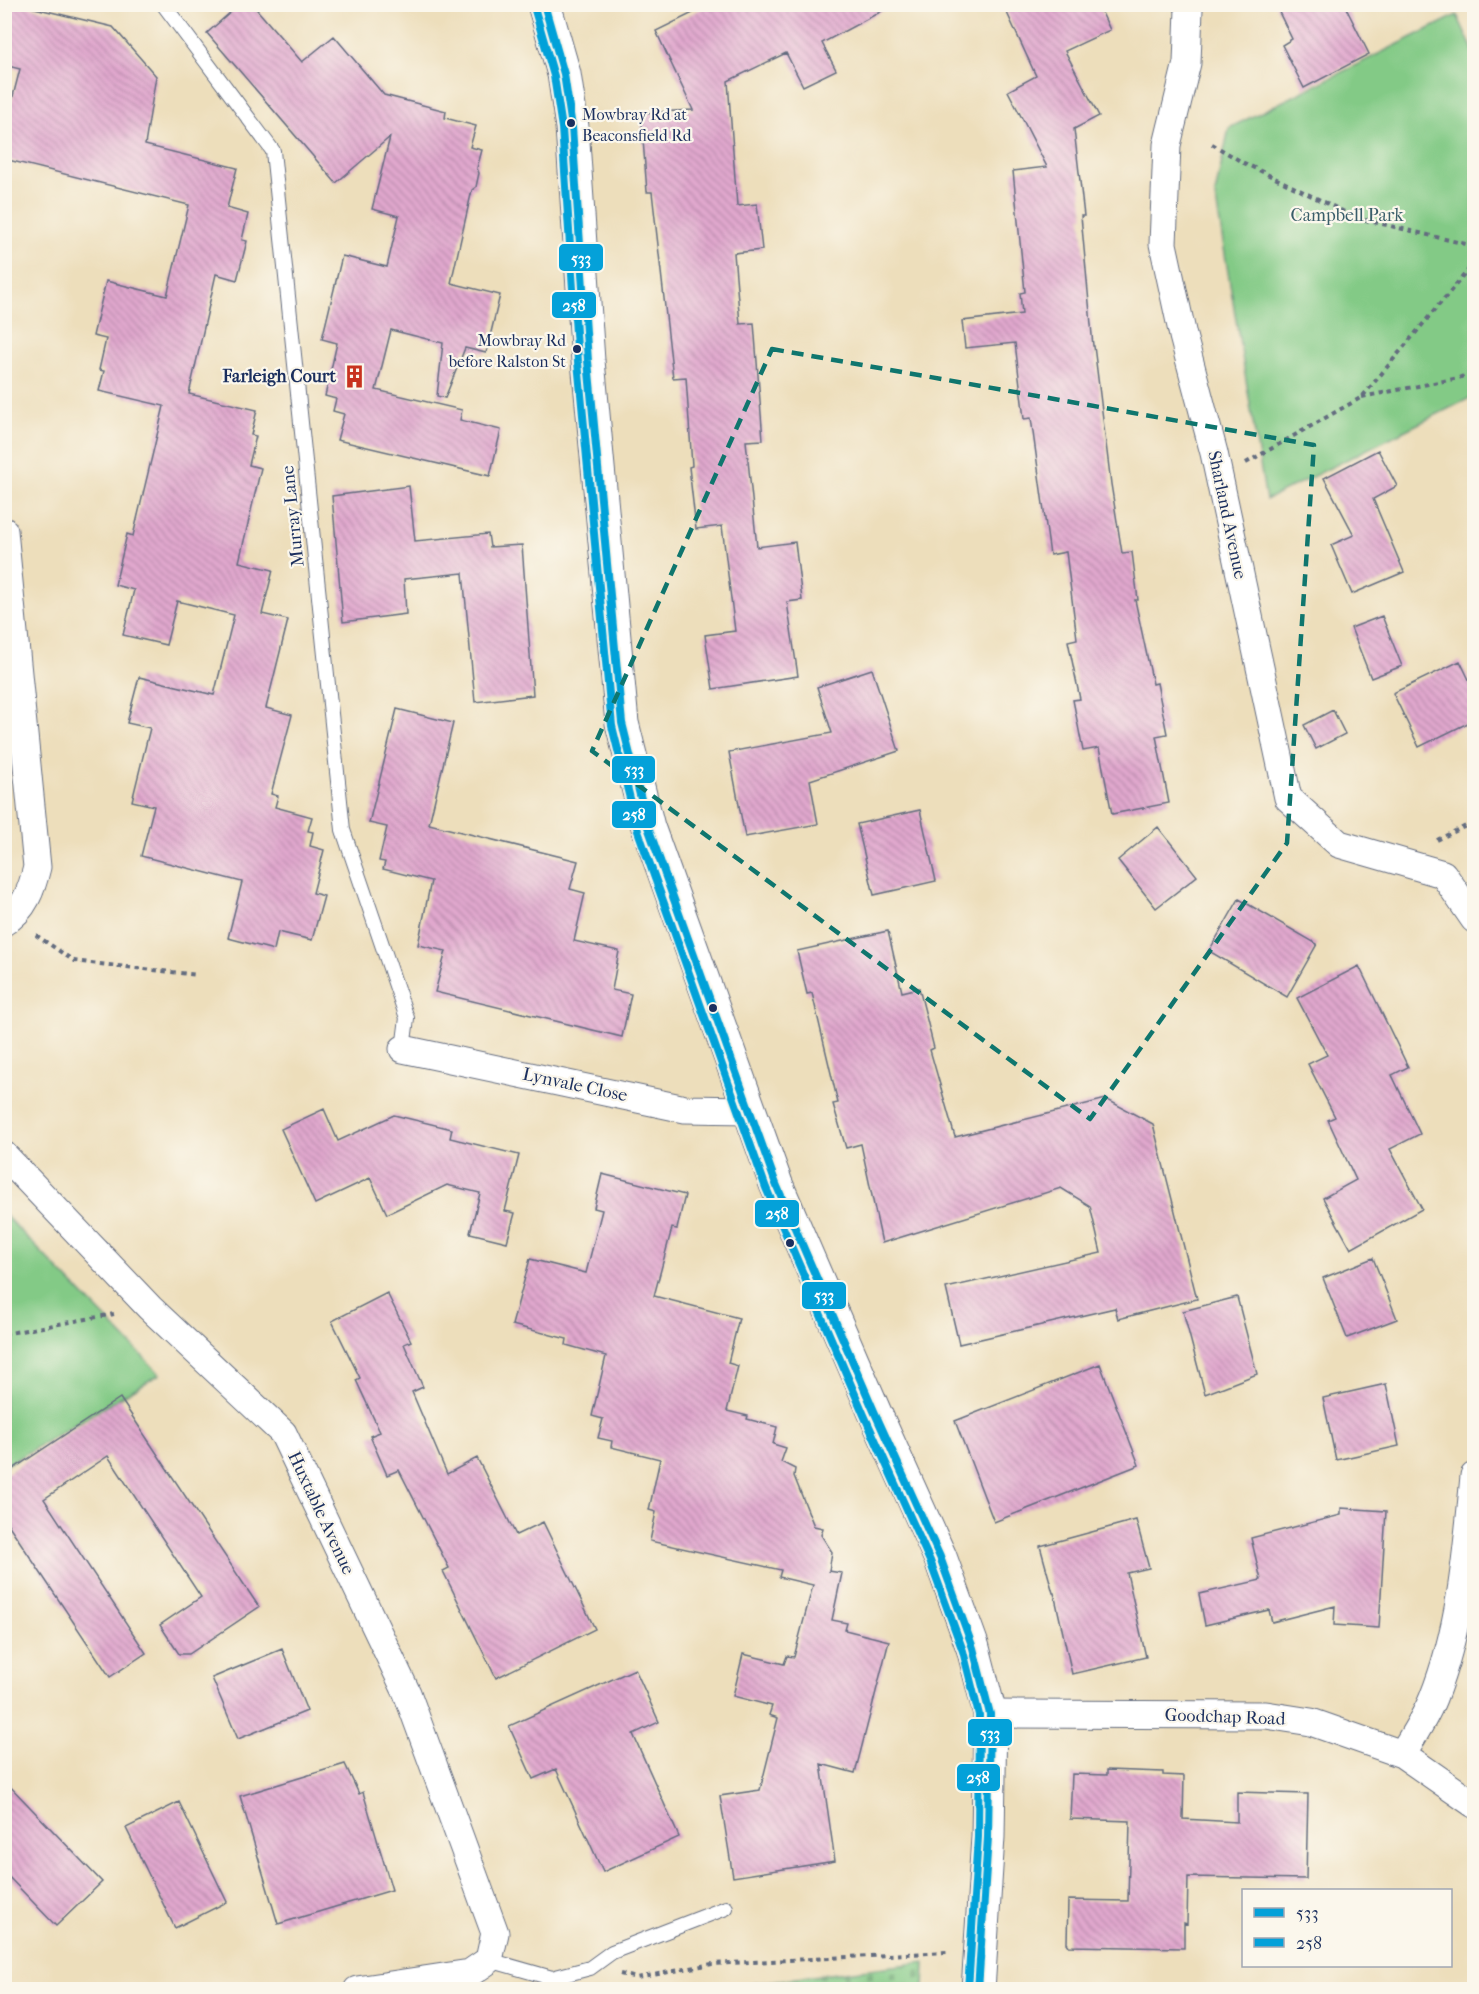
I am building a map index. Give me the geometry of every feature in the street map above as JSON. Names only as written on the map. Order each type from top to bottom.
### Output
[{"type":"main road","points":[[541,6],[564,74],[572,127],[588,362],[622,723],[648,827],[776,1185],[940,1557],[973,1648],[990,1714],[988,1837],[978,1989]]},
{"type":"street","name":"Sharland Avenue","points":[[1187,4],[1189,9],[1187,63],[1167,145],[1163,244],[1183,336],[1219,478],[1288,798],[1339,844],[1443,874],[1474,919]]},
{"type":"street","points":[[4,531],[37,867],[30,894],[8,920]]},
{"type":"street","name":"Lynvale Close","points":[[403,1050],[685,1108],[748,1110]]},
{"type":"street","name":"Huxtable Avenue","points":[[4,1155],[150,1308],[283,1433],[407,1693],[495,1933],[489,1960]]},
{"type":"street","points":[[1402,1754],[1424,1718],[1434,1696],[1452,1634],[1460,1601],[1474,1476]]},
{"type":"street","name":"Goodchap Road","points":[[990,1714],[1266,1715],[1311,1722],[1402,1754],[1474,1804]]},
{"type":"street","points":[[357,1989],[470,1973],[489,1960]]},
{"type":"lane","name":"Murray Lane","points":[[163,4],[273,151],[343,830],[407,1018],[403,1050]]},
{"type":"lane","points":[[489,1960],[552,1978],[590,1968],[612,1952],[726,1908]]},
{"type":"path","points":[[1212,144],[1242,162],[1357,218],[1474,246]]},
{"type":"path","points":[[1362,398],[1474,263]]},
{"type":"path","points":[[1219,478],[1362,398],[1459,378],[1474,370]]},
{"type":"path","points":[[8,920],[74,961],[198,975]]},
{"type":"path","points":[[4,1334],[150,1308]]},
{"type":"path","points":[[590,1968],[637,1978],[712,1964],[982,1950]]},
{"type":"highlighted area","points":[[772,349],[1314,445],[1287,843],[1090,1119],[592,751]]},
{"type":"green space","name":"Campbell Park","points":[[1457,15],[1474,52],[1474,396],[1266,500],[1215,194],[1229,128]]},
{"type":"green space","points":[[5,1215],[160,1374],[4,1466]]},
{"type":"green space","points":[[925,1962],[924,1989],[766,1989],[765,1982]]},
{"type":"green space","points":[[765,1982],[766,1989],[709,1989]]},
{"type":"building","points":[[4,4],[18,4],[113,27],[156,76],[145,145],[237,168],[227,208],[248,214],[242,240],[247,241],[237,280],[216,274],[189,394],[257,410],[251,435],[256,436],[249,465],[261,468],[239,562],[273,570],[262,614],[288,620],[266,708],[292,715],[271,794],[278,796],[275,807],[312,817],[308,831],[313,832],[310,846],[324,850],[313,893],[324,896],[312,940],[278,932],[274,950],[228,938],[242,882],[141,856],[154,806],[132,801],[150,728],[127,723],[139,677],[214,695],[234,615],[177,601],[166,645],[123,635],[134,590],[115,585],[127,534],[133,536],[164,406],[99,391],[104,371],[99,370],[106,339],[93,336],[106,281],[167,296],[189,205],[4,159],[4,131],[20,69],[4,65]]},
{"type":"building","points":[[240,4],[252,4],[302,62],[334,36],[384,95],[446,111],[445,118],[476,126],[470,147],[482,150],[477,168],[479,173],[476,187],[472,190],[451,283],[500,295],[486,353],[465,348],[445,398],[437,396],[443,343],[391,330],[376,390],[462,410],[460,420],[501,430],[490,476],[337,440],[344,414],[333,411],[336,399],[325,396],[337,343],[322,339],[342,256],[387,267],[399,216],[372,209],[390,137],[336,183],[207,33]]},
{"type":"building","points":[[711,4],[895,4],[822,43],[836,70],[803,86],[786,53],[728,81],[737,206],[757,204],[762,250],[734,253],[740,324],[754,323],[763,440],[746,441],[757,547],[795,542],[802,600],[787,602],[798,676],[713,689],[705,635],[735,631],[722,526],[696,529],[689,467],[692,466],[686,377],[673,378],[652,192],[647,192],[641,113],[693,110],[656,31]]},
{"type":"building","points":[[1003,4],[1098,4],[1110,30],[1065,51],[1099,116],[1074,129],[1084,216],[1081,216],[1093,346],[1122,553],[1132,552],[1138,600],[1135,600],[1153,684],[1157,683],[1167,734],[1156,736],[1169,803],[1112,814],[1099,748],[1083,751],[1073,700],[1080,699],[1068,641],[1077,639],[1066,552],[1050,555],[1031,418],[1024,419],[1015,343],[965,348],[962,321],[1022,314],[1020,293],[1025,292],[1013,171],[1047,167],[1008,91],[1036,76]]},
{"type":"building","points":[[1275,4],[1344,4],[1369,54],[1304,88],[1282,45],[1292,39]]},
{"type":"building","points":[[1378,450],[1397,486],[1373,499],[1404,572],[1352,594],[1331,545],[1354,535],[1324,478]]},
{"type":"building","points":[[409,486],[415,541],[488,534],[490,547],[522,545],[533,695],[475,702],[463,573],[404,579],[406,614],[343,622],[332,496]]},
{"type":"building","points":[[1382,616],[1402,666],[1371,678],[1351,628]]},
{"type":"building","points":[[1460,661],[1474,690],[1474,720],[1419,747],[1393,693]]},
{"type":"building","points":[[872,669],[899,751],[810,780],[818,824],[745,837],[729,752],[832,733],[817,687]]},
{"type":"building","points":[[397,709],[453,723],[429,824],[578,861],[570,889],[585,893],[574,941],[619,951],[612,990],[631,994],[622,1037],[435,992],[446,951],[418,945],[431,881],[383,869],[385,862],[379,861],[387,827],[369,823]]},
{"type":"building","points":[[1333,710],[1345,734],[1316,749],[1304,725]]},
{"type":"building","points":[[920,810],[936,881],[874,895],[857,824]]},
{"type":"building","points":[[1158,827],[1197,876],[1156,908],[1118,860]]},
{"type":"building","points":[[1239,899],[1317,944],[1287,997],[1209,951]]},
{"type":"building","points":[[888,931],[902,992],[919,988],[934,1048],[930,1050],[955,1137],[1106,1099],[1153,1124],[1197,1299],[1118,1319],[1115,1308],[959,1344],[946,1288],[1101,1253],[1090,1206],[1061,1188],[882,1243],[861,1144],[846,1148],[833,1104],[838,1103],[812,993],[807,994],[797,951]]},
{"type":"building","points":[[1359,966],[1408,1067],[1392,1075],[1420,1134],[1390,1149],[1422,1209],[1351,1249],[1323,1198],[1356,1180],[1328,1120],[1335,1117],[1308,1064],[1327,1055],[1297,998]]},
{"type":"building","points":[[324,1109],[338,1141],[394,1115],[452,1129],[450,1138],[519,1155],[505,1211],[515,1213],[507,1242],[470,1233],[480,1193],[447,1185],[387,1214],[370,1178],[315,1204],[281,1129]]},
{"type":"building","points":[[602,1174],[685,1195],[677,1229],[672,1228],[654,1296],[739,1318],[728,1363],[738,1366],[727,1411],[777,1427],[773,1444],[786,1448],[781,1462],[795,1469],[794,1476],[814,1526],[823,1528],[821,1535],[832,1552],[829,1571],[842,1573],[832,1620],[847,1623],[845,1630],[889,1641],[855,1773],[821,1764],[835,1861],[733,1877],[720,1796],[760,1790],[778,1718],[769,1715],[772,1706],[733,1696],[743,1654],[784,1664],[787,1656],[794,1657],[813,1585],[779,1577],[781,1570],[650,1541],[656,1512],[649,1510],[660,1459],[611,1447],[612,1441],[598,1438],[603,1419],[592,1416],[606,1356],[566,1345],[567,1339],[512,1325],[530,1259],[586,1273],[602,1210],[594,1208]]},
{"type":"building","points":[[1373,1258],[1397,1319],[1347,1338],[1323,1278]]},
{"type":"building","points":[[387,1293],[411,1341],[404,1344],[423,1387],[412,1392],[447,1474],[477,1458],[516,1535],[543,1522],[595,1629],[496,1678],[443,1571],[449,1568],[399,1470],[387,1475],[370,1436],[380,1432],[356,1380],[360,1378],[332,1321]]},
{"type":"building","points":[[1237,1297],[1257,1374],[1205,1394],[1183,1311]]},
{"type":"building","points":[[1100,1364],[1139,1465],[994,1522],[955,1421]]},
{"type":"building","points":[[1386,1384],[1399,1446],[1336,1460],[1323,1398]]},
{"type":"building","points":[[120,1398],[259,1607],[189,1654],[179,1654],[160,1625],[201,1597],[108,1456],[44,1499],[146,1653],[110,1677],[4,1518],[4,1475]]},
{"type":"building","points":[[1341,1508],[1386,1511],[1379,1628],[1334,1625],[1335,1606],[1272,1622],[1269,1610],[1205,1625],[1199,1594],[1261,1580],[1251,1538],[1341,1515]]},
{"type":"building","points":[[1136,1520],[1149,1568],[1127,1573],[1146,1657],[1072,1674],[1054,1593],[1040,1546]]},
{"type":"building","points":[[282,1649],[307,1711],[238,1739],[212,1678]]},
{"type":"building","points":[[635,1669],[659,1722],[633,1734],[679,1837],[603,1872],[556,1769],[533,1779],[509,1726]]},
{"type":"building","points":[[345,1764],[359,1794],[363,1792],[392,1890],[278,1924],[240,1796]]},
{"type":"building","points":[[1107,1770],[1163,1772],[1163,1775],[1184,1776],[1183,1819],[1237,1822],[1237,1792],[1308,1794],[1306,1879],[1188,1877],[1184,1948],[1069,1946],[1067,1943],[1068,1900],[1128,1901],[1130,1821],[1070,1819],[1072,1774],[1107,1775]]},
{"type":"building","points":[[4,1780],[102,1882],[56,1926],[4,1872]]},
{"type":"building","points":[[179,1802],[227,1902],[175,1928],[126,1828]]},
{"type":"transit line","name":"533","points":[[544,4],[564,74],[572,127],[588,361],[622,723],[648,827],[776,1184],[940,1557],[973,1648],[990,1714],[988,1837],[978,1990]]},
{"type":"transit line","name":"258","points":[[534,7],[554,76],[562,128],[578,362],[612,726],[638,831],[766,1188],[930,1561],[963,1651],[979,1715],[978,1837],[968,1989]]},
{"type":"place","name":"Mowbray Rd at Beaconsfield Rd","points":[[571,123]]},
{"type":"place","name":"Mowbray Rd before Ralston St","points":[[577,349]]},
{"type":"place","name":"Farleigh Court","points":[[354,376]]}]
